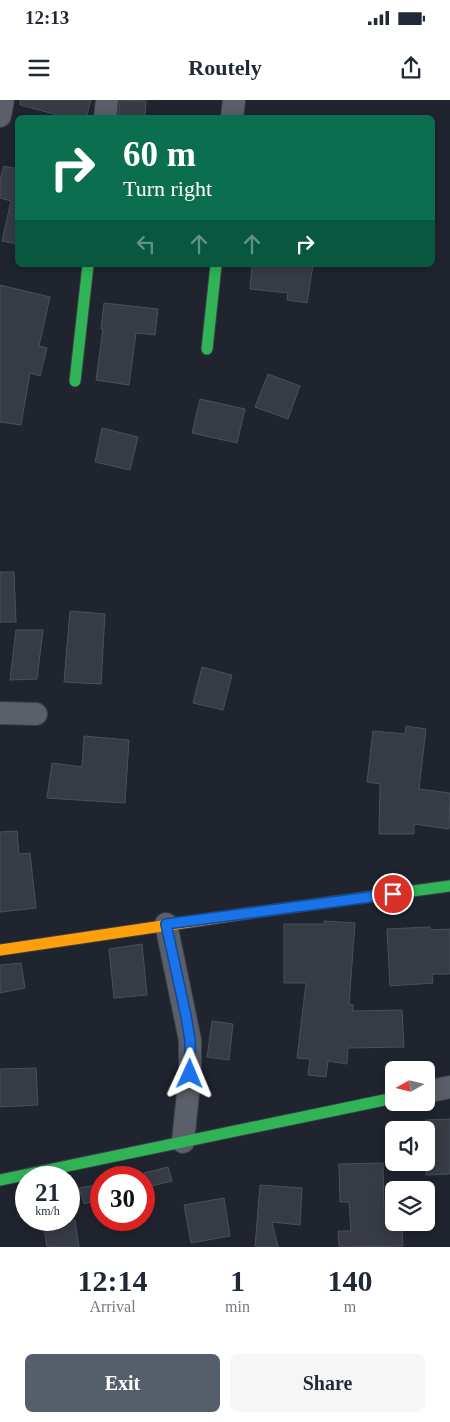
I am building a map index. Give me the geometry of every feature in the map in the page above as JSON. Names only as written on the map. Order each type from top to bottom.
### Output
[{"type":"street","points":[[0,116],[3,100]]},
{"type":"street","points":[[105,115],[107,100]]},
{"type":"street","points":[[232,115],[234,100]]},
{"type":"street","points":[[75,381],[88,267]]},
{"type":"street","points":[[207,349],[216,267]]},
{"type":"street","points":[[0,713],[36,714]]},
{"type":"street","points":[[0,950],[166,924],[450,886]]},
{"type":"street","points":[[166,924],[190,1040],[190,1074],[183,1142]]},
{"type":"street","points":[[435,1090],[450,1087]]},
{"type":"street","points":[[0,1180],[385,1100]]},
{"type":"building","points":[[20,100],[91,100],[87,115],[58,115],[20,105]]},
{"type":"building","points":[[120,100],[146,101],[145,115],[118,115]]},
{"type":"building","points":[[4,166],[15,168],[15,243],[2,241],[11,201],[0,198],[0,179]]},
{"type":"building","points":[[252,267],[313,267],[307,303],[287,300],[288,293],[250,289]]},
{"type":"building","points":[[0,285],[50,297],[39,346],[47,348],[40,376],[30,373],[21,425],[0,422]]},
{"type":"building","points":[[104,303],[158,309],[155,335],[136,333],[129,385],[96,380],[103,329],[101,329]]},
{"type":"building","points":[[268,374],[300,386],[288,419],[255,407]]},
{"type":"building","points":[[200,399],[245,409],[237,443],[192,433]]},
{"type":"building","points":[[102,428],[138,437],[130,470],[95,462]]},
{"type":"building","points":[[0,572],[14,572],[16,622],[0,622]]},
{"type":"building","points":[[70,611],[105,614],[101,684],[64,682]]},
{"type":"building","points":[[16,630],[43,630],[37,679],[10,680]]},
{"type":"building","points":[[202,667],[232,675],[223,710],[193,703]]},
{"type":"building","points":[[406,726],[426,729],[419,789],[450,793],[449,829],[414,824],[414,834],[379,834],[380,784],[367,782],[373,731],[405,734]]},
{"type":"building","points":[[84,736],[129,740],[125,803],[47,798],[52,763],[82,767]]},
{"type":"building","points":[[17,831],[19,854],[30,853],[36,908],[0,912],[0,832]]},
{"type":"building","points":[[324,921],[355,923],[349,1004],[353,1005],[353,1011],[402,1010],[404,1047],[348,1048],[347,1064],[328,1061],[326,1077],[308,1075],[310,1059],[297,1058],[306,983],[284,983],[284,924],[324,924]]},
{"type":"building","points":[[430,927],[430,930],[450,929],[450,974],[432,974],[433,983],[390,986],[387,929]]},
{"type":"building","points":[[142,944],[147,995],[114,998],[109,949]]},
{"type":"building","points":[[21,963],[25,988],[0,993],[0,965]]},
{"type":"building","points":[[212,1021],[233,1024],[229,1060],[207,1057]]},
{"type":"building","points":[[36,1068],[38,1105],[0,1107],[0,1069]]},
{"type":"building","points":[[450,1119],[450,1174],[426,1175],[426,1171],[435,1171],[435,1121],[426,1120]]},
{"type":"building","points":[[383,1163],[385,1231],[402,1231],[403,1246],[339,1247],[338,1231],[351,1231],[349,1202],[340,1202],[339,1164]]},
{"type":"building","points":[[168,1167],[172,1181],[155,1185],[155,1170]]},
{"type":"building","points":[[260,1185],[302,1188],[300,1225],[272,1222],[278,1247],[255,1247]]},
{"type":"building","points":[[90,1186],[90,1202],[84,1204],[80,1188]]},
{"type":"building","points":[[224,1198],[230,1236],[191,1243],[184,1205]]},
{"type":"building","points":[[44,1231],[77,1231],[79,1247],[47,1247]]},
{"type":"traffic: fast","points":[[75,381],[88,267]]},
{"type":"traffic: fast","points":[[207,349],[216,267]]},
{"type":"traffic: fast","points":[[250,913],[450,886]]},
{"type":"traffic: fast","points":[[0,1180],[385,1100]]},
{"type":"traffic: slow","points":[[0,950],[250,913]]},
{"type":"route","points":[[190,1074],[190,1040],[166,924],[393,894]]}]
